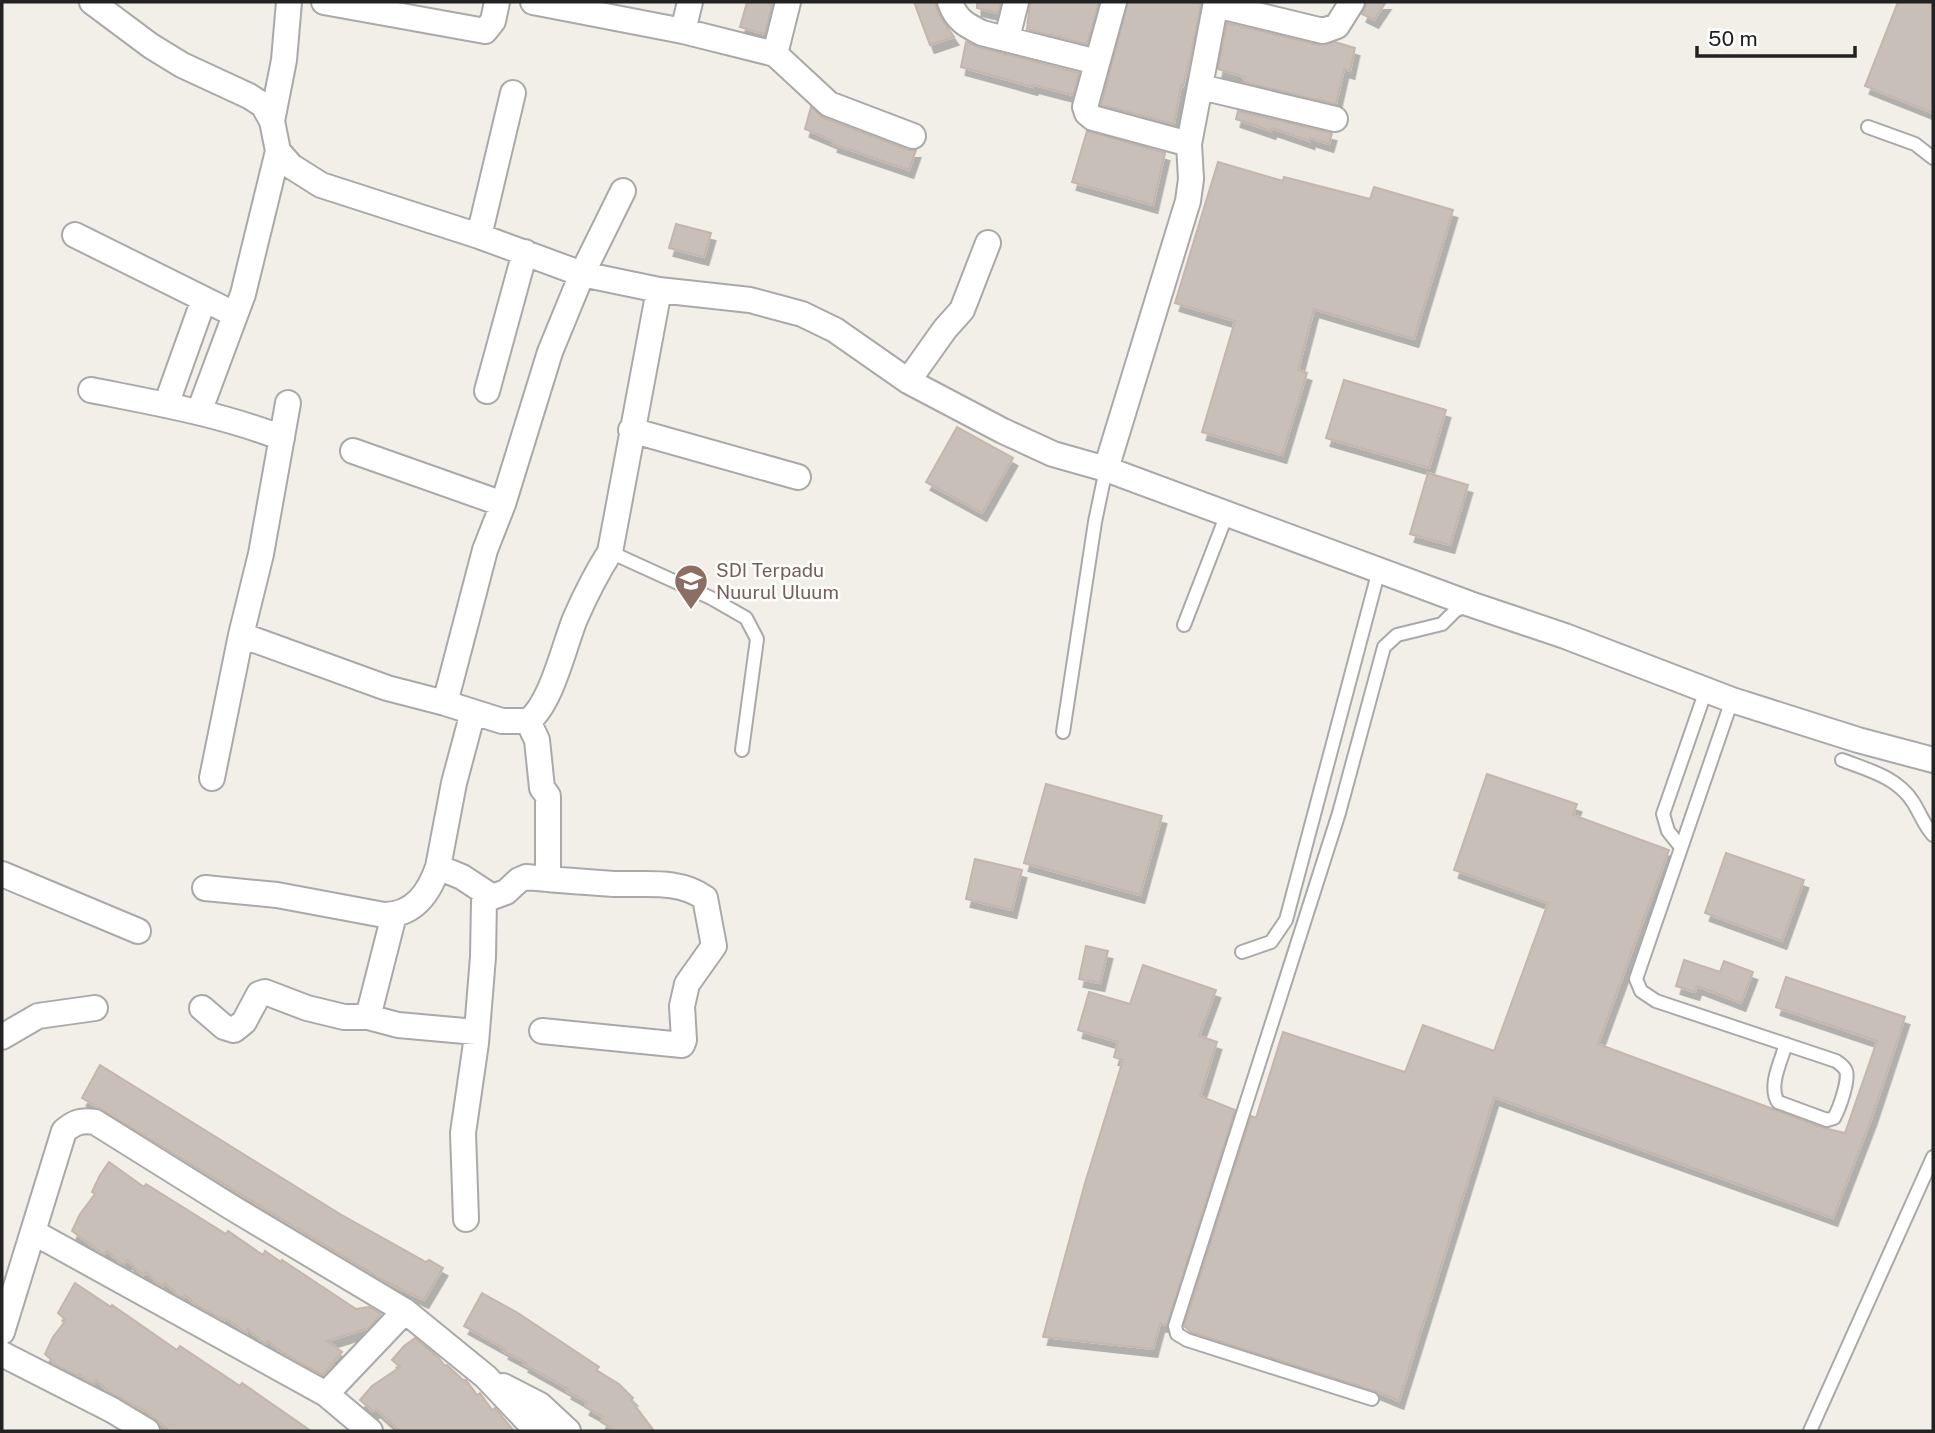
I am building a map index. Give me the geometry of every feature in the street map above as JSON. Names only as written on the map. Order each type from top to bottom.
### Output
[{"type":"street","points":[[92,2],[151,46],[182,65],[263,105],[272,121],[278,151],[243,294],[199,412]]},
{"type":"street","points":[[272,121],[284,61],[289,2]]},
{"type":"street","points":[[324,2],[485,31],[493,21],[497,2]]},
{"type":"street","points":[[533,2],[593,8],[775,54],[829,104],[913,136]]},
{"type":"street","points":[[683,31],[690,2]]},
{"type":"street","points":[[775,54],[788,2]]},
{"type":"street","points":[[950,2],[954,14],[966,26],[982,33],[1097,62]]},
{"type":"street","points":[[1007,38],[1016,2]]},
{"type":"street","points":[[1114,2],[1085,107],[1087,113],[1093,118],[1189,144]]},
{"type":"street","points":[[1106,469],[1188,201],[1191,179],[1189,144],[1216,3],[1323,31],[1337,26],[1352,2]]},
{"type":"street","points":[[1201,87],[1335,119]]},
{"type":"street","points":[[480,236],[513,93]]},
{"type":"street","points":[[278,151],[291,166],[321,185],[480,236],[582,274],[659,290],[750,300],[802,314],[835,330],[908,381],[1053,454],[1106,469],[1470,604],[1565,636],[1732,700],[1858,740],[1933,760]]},
{"type":"street","points":[[445,703],[485,550],[503,503],[550,352],[582,274],[623,191]]},
{"type":"street","points":[[75,235],[234,314]]},
{"type":"street","points":[[908,381],[962,310],[988,243]]},
{"type":"street","points":[[487,391],[525,253]]},
{"type":"street","points":[[241,635],[387,688],[502,721],[528,721],[543,704],[592,581],[610,552],[659,290]]},
{"type":"street","points":[[166,405],[204,299]]},
{"type":"street","points":[[92,390],[199,412],[252,426],[282,438]]},
{"type":"street","points":[[212,778],[241,635],[261,554],[288,403]]},
{"type":"street","points":[[631,429],[797,477]]},
{"type":"street","points":[[353,451],[503,503]]},
{"type":"street","points":[[205,888],[276,895],[394,915],[419,904],[438,867],[454,783],[473,712]]},
{"type":"street","points":[[528,721],[537,740],[542,788],[548,796],[548,879]]},
{"type":"street","points":[[438,867],[462,877],[491,896]]},
{"type":"street","points":[[2,874],[138,931]]},
{"type":"street","points":[[466,1219],[463,1133],[476,1032],[486,898],[506,892],[526,877],[678,886],[693,889],[705,898],[714,946],[687,984],[682,1006],[682,1045],[542,1031]]},
{"type":"street","points":[[368,1017],[394,915]]},
{"type":"street","points":[[202,1008],[224,1027],[234,1030],[244,1022],[254,1001],[265,992],[307,1008],[344,1017],[368,1017],[398,1026],[476,1032]]},
{"type":"street","points":[[2,1037],[38,1016],[95,1008]]},
{"type":"street","points":[[2,1332],[64,1131],[82,1120],[95,1122],[405,1311],[486,1377],[537,1431]]},
{"type":"street","points":[[33,1232],[326,1395],[370,1431]]},
{"type":"street","points":[[326,1395],[405,1311]]},
{"type":"street","points":[[2,1354],[109,1420],[146,1431]]},
{"type":"street","points":[[486,1377],[540,1405],[568,1431]]},
{"type":"lane","points":[[1868,127],[1915,144],[1933,158]]},
{"type":"lane","points":[[1063,732],[1095,522],[1106,469]]},
{"type":"lane","points":[[1184,625],[1227,514]]},
{"type":"lane","points":[[610,552],[711,598],[746,618],[757,639],[742,750]]},
{"type":"lane","points":[[1242,952],[1271,942],[1286,920],[1379,570]]},
{"type":"lane","points":[[1372,1399],[1187,1340],[1177,1334],[1175,1326],[1339,813],[1384,647],[1397,635],[1442,624],[1455,611],[1470,604]]},
{"type":"lane","points":[[1680,846],[1668,831],[1663,814],[1706,690]]},
{"type":"lane","points":[[1732,700],[1636,979],[1641,991],[1656,1001],[1786,1044],[1836,1061],[1847,1073],[1834,1118],[1827,1120],[1778,1102],[1773,1095],[1774,1081],[1786,1044]]},
{"type":"lane","points":[[1842,760],[1889,779],[1901,788],[1933,835]]},
{"type":"lane","points":[[1811,1431],[1932,1164]]},
{"type":"building","points":[[747,2],[773,2],[765,34],[740,27]]},
{"type":"building","points":[[914,2],[935,2],[939,15],[954,37],[930,45]]},
{"type":"building","points":[[977,2],[1001,2],[998,13],[977,8]]},
{"type":"building","points":[[1030,2],[1099,2],[1087,44],[1027,29]]},
{"type":"building","points":[[1128,2],[1201,4],[1174,124],[1101,105]]},
{"type":"building","points":[[1367,2],[1386,2],[1374,20],[1362,14]]},
{"type":"building","points":[[1898,2],[1933,2],[1933,113],[1865,86]]},
{"type":"building","points":[[1227,23],[1319,45],[1335,42],[1355,48],[1350,71],[1344,69],[1336,104],[1244,82],[1245,77],[1218,69]]},
{"type":"building","points":[[966,42],[1079,73],[1073,95],[961,67]]},
{"type":"building","points":[[811,107],[824,118],[908,150],[916,150],[909,170],[833,144],[834,141],[805,129]]},
{"type":"building","points":[[1238,111],[1332,133],[1329,144],[1310,138],[1310,141],[1272,128],[1271,131],[1236,119]]},
{"type":"building","points":[[1087,131],[1165,153],[1153,205],[1072,182]]},
{"type":"building","points":[[1218,162],[1283,181],[1284,177],[1370,199],[1374,187],[1453,210],[1414,339],[1314,309],[1298,370],[1307,373],[1282,455],[1202,432],[1235,321],[1175,303]]},
{"type":"building","points":[[676,224],[711,233],[704,257],[669,248]]},
{"type":"building","points":[[1344,380],[1446,410],[1429,468],[1326,438]]},
{"type":"building","points":[[957,427],[1013,458],[982,513],[926,482]]},
{"type":"building","points":[[1428,473],[1468,485],[1450,545],[1410,534]]},
{"type":"building","points":[[1487,774],[1577,804],[1573,815],[1669,850],[1598,1044],[1824,1128],[1845,1133],[1877,1041],[1776,1007],[1786,977],[1905,1017],[1872,1117],[1833,1218],[1494,1097],[1399,1401],[1191,1332],[1184,1326],[1251,1116],[1256,1118],[1283,1032],[1405,1072],[1423,1025],[1494,1051],[1548,903],[1454,870]]},
{"type":"building","points":[[1046,784],[1162,816],[1140,895],[1024,863]]},
{"type":"building","points":[[1726,853],[1804,880],[1782,941],[1705,913]]},
{"type":"building","points":[[975,859],[1022,870],[1012,910],[966,899]]},
{"type":"building","points":[[1086,946],[1108,951],[1100,983],[1079,979]]},
{"type":"building","points":[[1684,960],[1720,972],[1724,961],[1753,972],[1741,1003],[1697,986],[1695,992],[1676,986]]},
{"type":"building","points":[[1143,965],[1216,990],[1199,1036],[1217,1042],[1200,1096],[1235,1110],[1167,1325],[1160,1323],[1153,1349],[1043,1337],[1085,1183],[1123,1060],[1114,1057],[1118,1042],[1078,1030],[1089,992],[1130,1004]]},
{"type":"building","points":[[100,1065],[340,1214],[426,1262],[429,1260],[443,1268],[424,1300],[386,1282],[82,1098]]},
{"type":"building","points":[[109,1162],[144,1187],[146,1184],[226,1234],[228,1231],[263,1255],[265,1251],[281,1262],[282,1260],[356,1309],[369,1307],[381,1314],[369,1328],[327,1341],[342,1352],[323,1375],[280,1351],[268,1341],[266,1344],[248,1329],[246,1333],[226,1318],[224,1320],[197,1306],[185,1295],[183,1298],[179,1296],[165,1283],[162,1287],[146,1272],[143,1275],[127,1260],[123,1265],[107,1251],[104,1254],[72,1231],[80,1214],[95,1194],[92,1192]]},
{"type":"building","points":[[75,1283],[177,1350],[180,1346],[240,1386],[242,1383],[311,1431],[169,1431],[149,1413],[109,1392],[96,1380],[93,1384],[79,1374],[77,1376],[58,1366],[45,1354],[53,1337],[66,1320],[58,1313]]},
{"type":"building","points":[[482,1293],[518,1313],[599,1367],[596,1370],[619,1384],[633,1398],[631,1400],[654,1431],[617,1431],[601,1422],[603,1417],[585,1407],[587,1402],[464,1326]]},
{"type":"building","points":[[415,1338],[445,1366],[466,1380],[477,1395],[480,1393],[492,1410],[495,1408],[514,1431],[400,1431],[376,1409],[373,1411],[360,1400],[372,1386],[400,1367],[392,1360]]},
{"type":"place","name":"SDI Terpadu Nuurul Uluum","points":[[691,611]]}]
